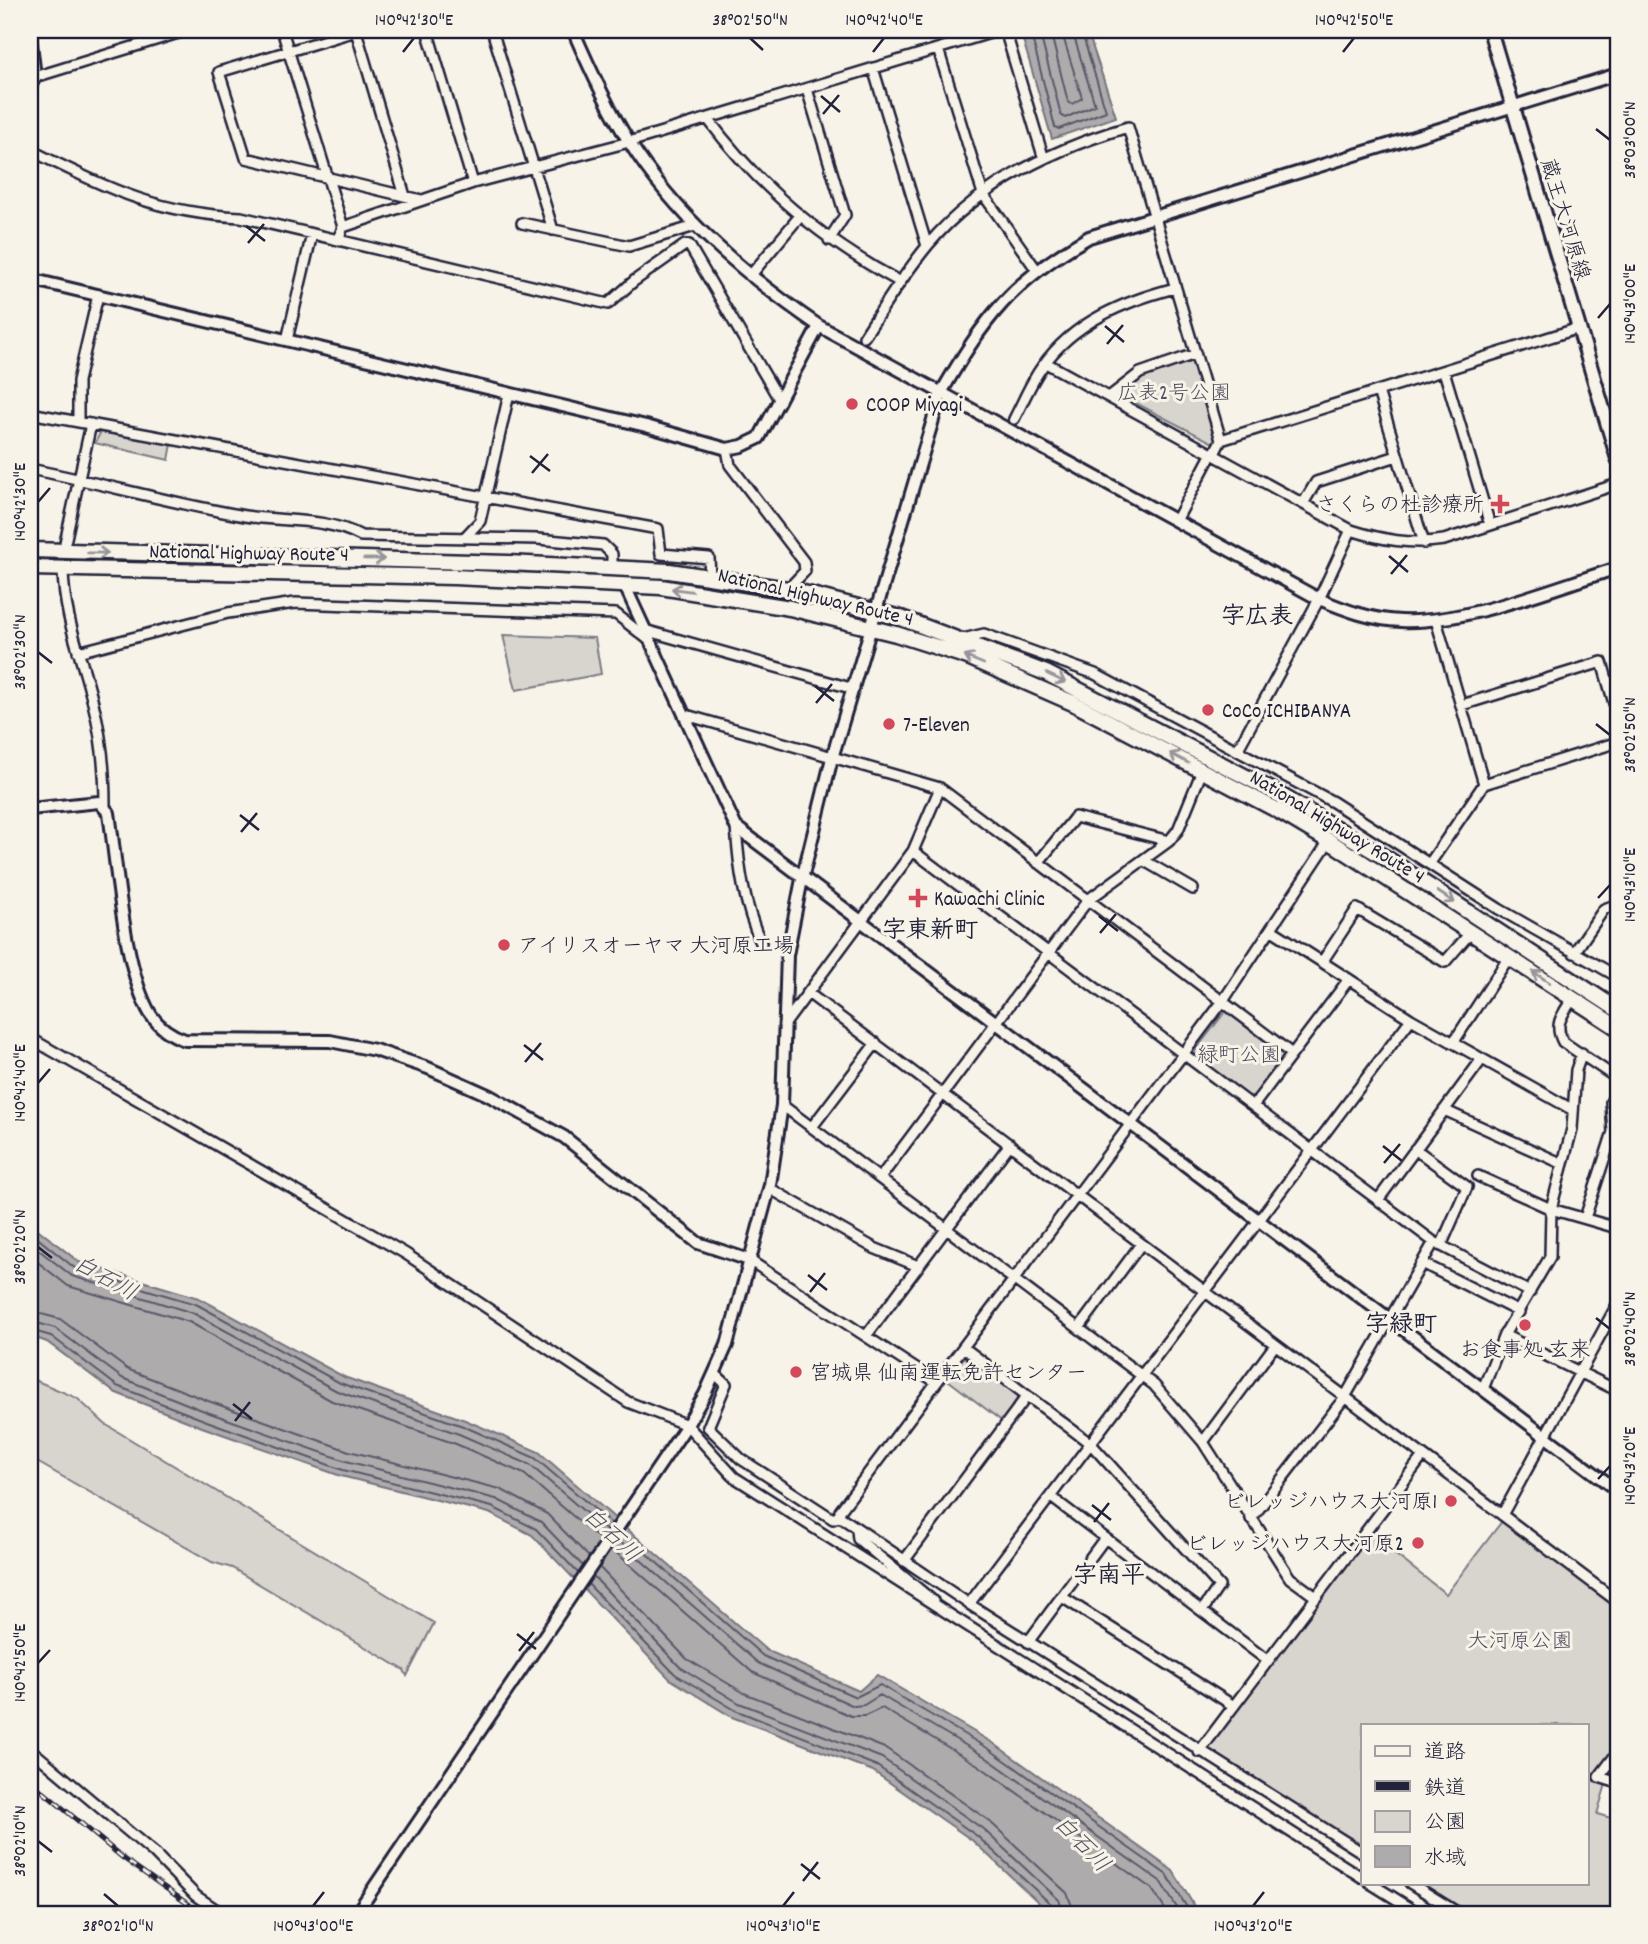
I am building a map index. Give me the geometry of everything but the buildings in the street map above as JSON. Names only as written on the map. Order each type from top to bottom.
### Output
[{"type":"highway","name":"National Highway Route 4","points":[[30,550],[612,567],[710,576],[788,589],[876,611],[963,639],[1046,673],[1275,792],[1379,854],[1618,1010]]},
{"type":"highway","name":"National Highway Route 4","points":[[30,568],[427,576],[624,584],[729,596],[872,627],[968,657],[1020,679],[1202,771],[1329,841],[1618,1028]]},
{"type":"main road","name":"蔵王大河原線","points":[[1490,30],[1618,459]]},
{"type":"street","points":[[30,35],[33,81],[188,30]]},
{"type":"street","points":[[282,30],[342,227],[338,240]]},
{"type":"street","points":[[405,196],[357,30],[219,72],[246,158],[327,178],[422,200]]},
{"type":"street","points":[[427,30],[473,183]]},
{"type":"street","points":[[492,30],[553,230]]},
{"type":"street","points":[[573,30],[598,87],[629,142],[695,226],[750,276],[819,326],[1319,599],[1371,617],[1400,621],[1436,620],[1618,568]]},
{"type":"street","points":[[342,227],[473,183],[629,142],[1000,30]]},
{"type":"street","points":[[1005,30],[1043,156]]},
{"type":"street","points":[[938,48],[983,194],[1035,269]]},
{"type":"street","points":[[873,68],[927,246]]},
{"type":"street","points":[[356,1914],[687,1425],[715,1374],[727,1345],[769,1188],[782,1105],[786,955],[802,879],[832,758],[941,393],[973,338],[1002,302],[1035,269],[1089,237],[1153,215],[1618,74]]},
{"type":"street","points":[[807,89],[845,215],[829,240]]},
{"type":"street","points":[[708,119],[752,173],[799,216],[829,240],[900,282]]},
{"type":"street","points":[[863,337],[927,246],[983,194],[1043,156],[1128,127],[1221,440]]},
{"type":"street","points":[[30,150],[112,190],[187,213],[241,217],[608,304],[685,245]]},
{"type":"street","points":[[750,276],[799,216]]},
{"type":"street","points":[[523,223],[629,246],[695,226]]},
{"type":"street","points":[[680,230],[685,245]]},
{"type":"street","points":[[287,340],[312,234]]},
{"type":"street","points":[[685,245],[689,245],[780,401]]},
{"type":"street","points":[[30,279],[727,449],[759,438],[819,326]]},
{"type":"street","points":[[1014,419],[1046,362],[1071,337],[1102,314],[1136,299],[1175,288]]},
{"type":"street","points":[[78,421],[78,381],[98,295]]},
{"type":"street","points":[[1176,521],[1221,440],[1579,328]]},
{"type":"street","points":[[1109,397],[1140,373],[1195,354]]},
{"type":"street","points":[[1046,362],[1351,530],[1376,538],[1424,543],[1618,484]]},
{"type":"street","points":[[1444,371],[1490,525]]},
{"type":"street","points":[[1378,391],[1424,543]]},
{"type":"street","points":[[464,538],[480,521],[509,394]]},
{"type":"street","points":[[30,412],[658,529],[661,554],[709,558],[710,576]]},
{"type":"street","points":[[62,552],[91,424]]},
{"type":"street","points":[[727,449],[730,465],[804,562],[805,570],[788,589]]},
{"type":"street","points":[[1304,502],[1315,482],[1397,456]]},
{"type":"street","points":[[30,469],[236,514],[338,528],[361,536],[538,539],[603,545],[612,554],[612,567]]},
{"type":"street","points":[[1238,749],[1319,599],[1351,530]]},
{"type":"street","points":[[63,570],[65,612],[98,730],[105,770],[105,806]]},
{"type":"street","points":[[624,584],[736,827],[741,883],[749,915],[761,943]]},
{"type":"street","points":[[78,652],[228,613],[295,603],[616,614],[650,637],[854,689]]},
{"type":"street","points":[[1436,620],[1484,784]]},
{"type":"street","points":[[963,639],[984,634],[1095,674],[1334,802],[1574,953],[1618,977]]},
{"type":"street","points":[[1462,705],[1602,662],[1618,717]]},
{"type":"street","points":[[686,715],[940,788],[1292,1054]]},
{"type":"street","points":[[1430,863],[1484,784],[1618,742]]},
{"type":"street","points":[[880,1178],[1088,900],[1169,841],[1178,830],[1202,771]]},
{"type":"street","points":[[782,1027],[913,851],[940,788]]},
{"type":"street","points":[[30,809],[99,802],[105,806],[109,813],[133,972],[143,1000],[163,1029],[185,1040],[330,1041],[375,1050],[428,1068],[488,1095],[564,1137],[698,1243],[749,1260],[936,1382]]},
{"type":"street","points":[[1038,863],[1075,817],[1169,841]]},
{"type":"street","points":[[736,827],[860,923],[1618,1491]]},
{"type":"street","points":[[715,1374],[726,1384],[708,1427],[741,1459],[833,1519],[839,1516],[840,1511],[936,1382],[1223,1001],[1329,841]]},
{"type":"street","points":[[913,851],[1438,1244],[1530,1292]]},
{"type":"street","points":[[1143,860],[1193,889]]},
{"type":"street","points":[[1574,953],[1604,909],[1618,904]]},
{"type":"street","points":[[1322,962],[1357,909],[1445,962],[1471,932]]},
{"type":"street","points":[[1272,930],[1411,1019],[1573,1110]]},
{"type":"street","points":[[1453,1043],[1509,957]]},
{"type":"street","points":[[1253,1106],[1349,979]]},
{"type":"street","points":[[808,993],[1618,1602]]},
{"type":"street","points":[[1573,998],[1559,1020],[1558,1033],[1563,1042],[1618,1079]]},
{"type":"street","points":[[970,1604],[1411,1019]]},
{"type":"street","points":[[30,1038],[406,1254],[628,1402],[687,1425],[734,1477],[1361,1877]]},
{"type":"street","points":[[812,1127],[876,1043]]},
{"type":"street","points":[[1483,1389],[1504,1335],[1550,1257],[1551,1209],[1572,1129],[1576,1070],[1582,1053]]},
{"type":"street","points":[[1378,1200],[1482,1059]]},
{"type":"street","points":[[1585,1218],[1613,1132],[1611,1102],[1618,1090]]},
{"type":"street","points":[[782,1105],[1143,1376],[1203,1442],[1290,1578],[1316,1597]]},
{"type":"street","points":[[1444,1110],[1563,1164]]},
{"type":"street","points":[[866,1336],[1010,1144]]},
{"type":"street","points":[[1251,1519],[1345,1397],[1422,1263],[1438,1244],[1468,1187],[1415,1149]]},
{"type":"street","points":[[1478,1176],[1551,1209],[1618,1228],[1618,1225]]},
{"type":"street","points":[[769,1188],[874,1248],[918,1266]]},
{"type":"street","points":[[1079,1328],[1141,1244]]},
{"type":"street","points":[[1422,1263],[1519,1312]]},
{"type":"street","points":[[1502,1515],[1618,1303]]},
{"type":"street","points":[[1504,1335],[1618,1391]]},
{"type":"street","points":[[1203,1442],[1275,1345]]},
{"type":"street","points":[[963,1347],[1091,1444],[1219,1586],[1202,1611]]},
{"type":"street","points":[[904,1561],[1027,1396]]},
{"type":"street","points":[[1199,1752],[1423,1456]]},
{"type":"street","points":[[1051,1497],[1268,1661]]},
{"type":"street","points":[[839,1516],[1199,1752],[1361,1852]]},
{"type":"street","points":[[857,1530],[858,1539],[926,1592],[941,1609]]},
{"type":"street","points":[[1028,1642],[1105,1538]]},
{"type":"street","points":[[1062,1597],[1234,1706]]},
{"type":"street","points":[[30,1748],[154,1853],[196,1895],[223,1914]]},
{"type":"street","points":[[1618,1752],[1599,1777],[1618,1783]]},
{"type":"street","points":[[1372,1884],[1420,1914]]},
{"type":"street","points":[[1412,1884],[1460,1914]]},
{"type":"green space","name":"広表2号公園","points":[[1194,359],[1218,437],[1213,443],[1124,397],[1126,386],[1149,372]]},
{"type":"green space","points":[[101,431],[172,444],[169,460],[95,443]]},
{"type":"green space","points":[[503,635],[595,638],[601,674],[516,690]]},
{"type":"green space","name":"緑町公園","points":[[1230,1010],[1283,1051],[1284,1057],[1254,1095],[1249,1097],[1195,1056],[1195,1051],[1225,1012]]},
{"type":"green space","points":[[964,1357],[1018,1394],[1019,1399],[1003,1422],[948,1380]]},
{"type":"green space","points":[[30,1378],[77,1398],[105,1424],[434,1623],[407,1676],[404,1670],[232,1568],[212,1562],[30,1458]]},
{"type":"green space","name":"大河原公園","points":[[1503,1520],[1618,1607],[1618,1744],[1592,1779],[1606,1784],[1597,1814],[1618,1820],[1618,1914],[1468,1914],[1420,1884],[1588,1884],[1588,1724],[1361,1724],[1361,1847],[1211,1752],[1209,1748],[1369,1534],[1446,1594]]},
{"type":"water","points":[[1034,30],[1087,30],[1116,117],[1052,139],[1021,33]]},
{"type":"water","name":"白石川","points":[[30,1223],[79,1262],[199,1298],[344,1377],[465,1420],[539,1452],[766,1650],[859,1691],[877,1675],[993,1743],[1173,1871],[1199,1914],[1051,1914],[973,1841],[873,1771],[732,1717],[670,1679],[532,1535],[489,1513],[341,1476],[202,1427],[114,1392],[47,1342],[30,1336]]},
{"type":"railway","points":[[30,1781],[123,1858],[202,1914]]},
{"type":"place","name":"COOP Miyagi","points":[[852,404]]},
{"type":"place","name":"さくらの杜診療所","points":[[1500,504]]},
{"type":"place","name":"CoCo ICHIBANYA","points":[[1208,710]]},
{"type":"place","name":"7-Eleven","points":[[889,724]]},
{"type":"place","name":"Kawachi Clinic","points":[[918,898]]},
{"type":"place","name":"アイリスオーヤマ 大河原工場","points":[[504,945]]},
{"type":"place","name":"お食事処 玄来","points":[[1525,1325]]},
{"type":"place","name":"宮城県 仙南運転免許センター","points":[[796,1372]]},
{"type":"place","name":"ビレッジハウス大河原1","points":[[1451,1501]]},
{"type":"place","name":"ビレッジハウス大河原2","points":[[1418,1543]]},
{"type":"district","name":"字広表","points":[[1257,615]]},
{"type":"district","name":"字東新町","points":[[930,929]]},
{"type":"district","name":"字緑町","points":[[1401,1323]]},
{"type":"district","name":"字南平","points":[[1109,1574]]}]
